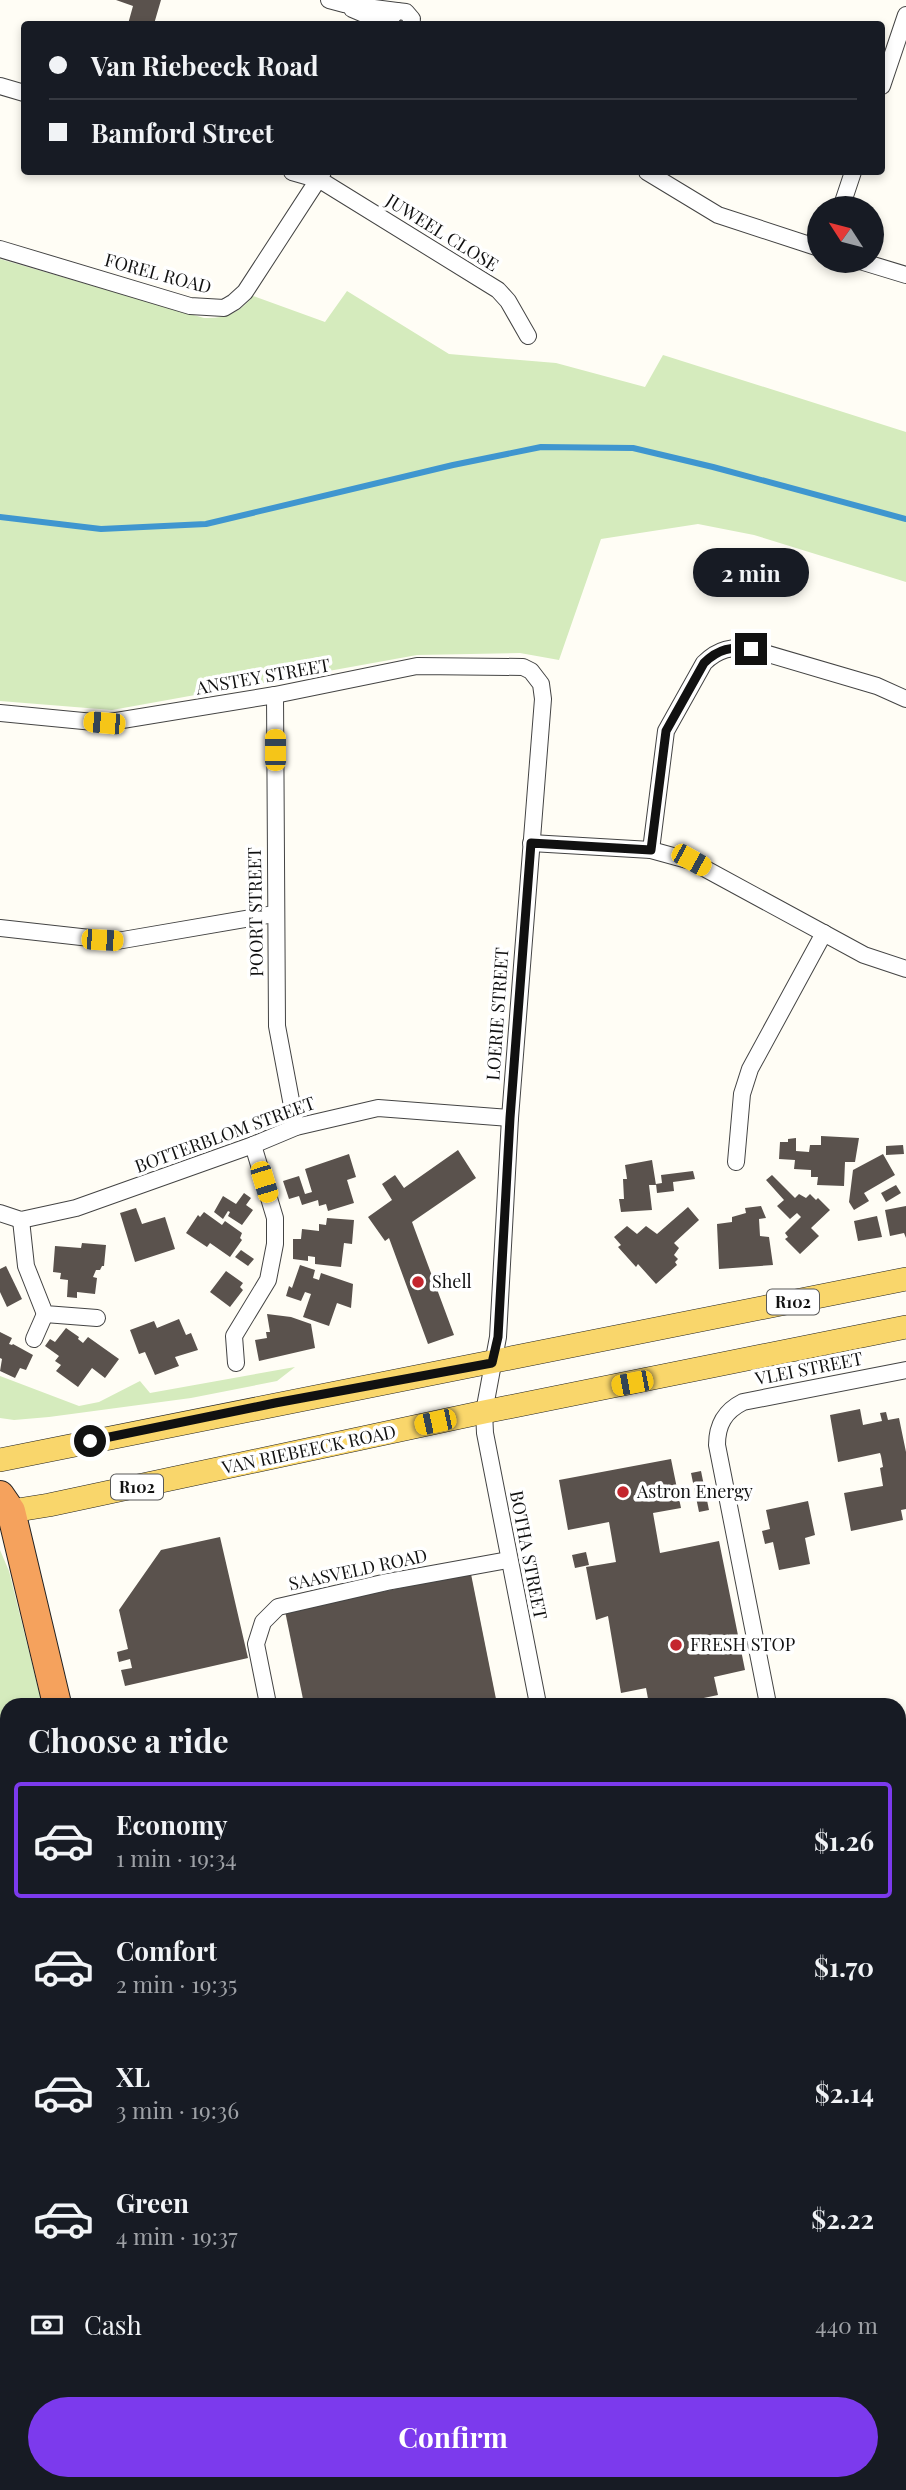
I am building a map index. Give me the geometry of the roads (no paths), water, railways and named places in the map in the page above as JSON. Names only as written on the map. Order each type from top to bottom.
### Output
[{"type":"highway","points":[[4,1506],[55,1698]]},
{"type":"main road","name":"R102","points":[[0,1460],[906,1279]]},
{"type":"main road","name":"VAN RIEBEECK ROAD","points":[[4,1506],[62,1503],[484,1412],[906,1327]]},
{"type":"street","points":[[336,2],[403,18],[416,0]]},
{"type":"street","points":[[885,77],[906,15]]},
{"type":"street","points":[[0,86],[21,92]]},
{"type":"street","points":[[653,175],[718,215],[807,244]]},
{"type":"street","points":[[845,196],[852,175]]},
{"type":"street","name":"FOREL ROAD","points":[[0,249],[190,306],[224,308],[245,292],[321,176]]},
{"type":"street","name":"JUWEEL CLOSE","points":[[321,176],[498,290],[508,301],[528,336]]},
{"type":"street","points":[[884,268],[906,275]]},
{"type":"street","points":[[651,850],[666,731],[704,663],[712,656],[730,648],[751,649],[877,686],[906,699]]},
{"type":"street","name":"ANSTEY STREET","points":[[0,713],[104,723],[275,695],[417,666],[513,665],[531,671]]},
{"type":"street","name":"LOERIE STREET","points":[[492,1363],[498,1337],[510,1118],[543,699],[541,684],[531,671]]},
{"type":"street","name":"POORT STREET","points":[[275,695],[276,1026],[296,1127]]},
{"type":"street","points":[[531,843],[651,850],[691,860],[864,955],[906,969]]},
{"type":"street","points":[[0,928],[117,941],[274,914]]},
{"type":"street","points":[[736,1162],[742,1094],[750,1069],[824,933]]},
{"type":"street","name":"BOTTERBLOM STREET","points":[[21,1220],[76,1208],[296,1127],[379,1108],[510,1118]]},
{"type":"street","points":[[236,1363],[234,1336],[268,1280],[275,1244],[275,1218],[253,1145]]},
{"type":"street","points":[[0,1213],[21,1220],[26,1266],[46,1314],[34,1339]]},
{"type":"street","points":[[46,1314],[97,1318]]},
{"type":"street","name":"BOTHA STREET","points":[[492,1363],[484,1412],[485,1433],[537,1698]]},
{"type":"street","name":"VLEI STREET","points":[[767,1698],[717,1445],[722,1421],[727,1413],[743,1402],[906,1370]]},
{"type":"street","name":"SAASVELD ROAD","points":[[267,1698],[256,1644],[263,1622],[278,1607],[508,1560]]},
{"type":"waterway","points":[[0,517],[101,529],[206,524],[453,465],[541,447],[633,448],[906,519]]},
{"type":"place","name":"Shell","points":[[418,1282]]},
{"type":"place","name":"Astron Energy","points":[[623,1492]]},
{"type":"place","name":"FRESH STOP","points":[[676,1645]]}]
